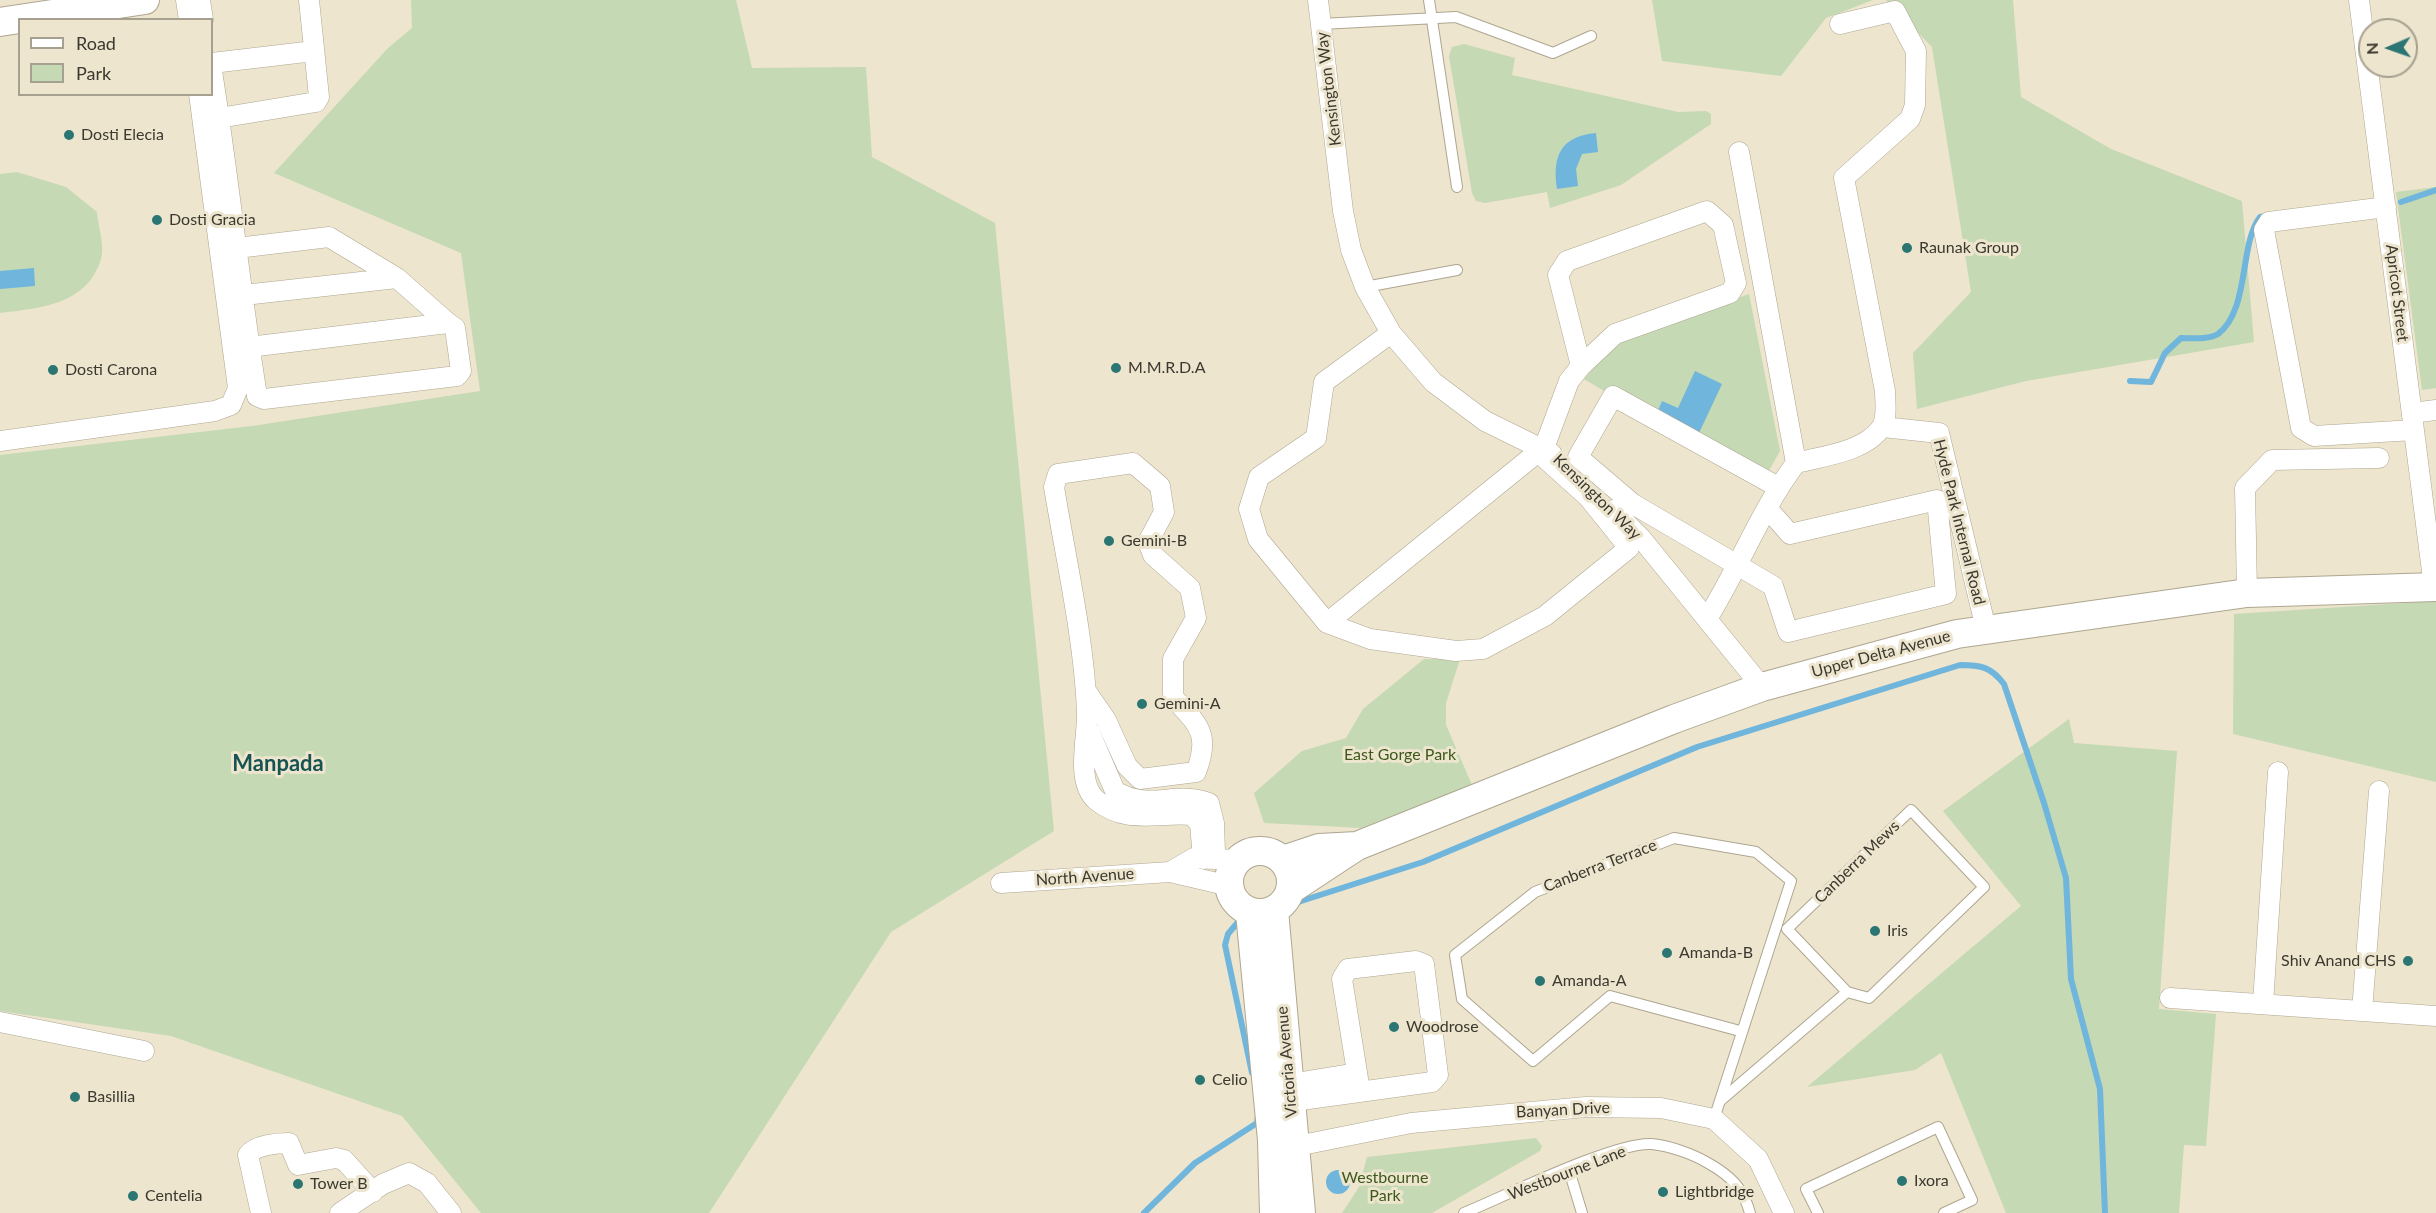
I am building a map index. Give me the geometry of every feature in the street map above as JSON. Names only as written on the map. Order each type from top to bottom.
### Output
[{"type":"street","points":[[26,18],[145,0]]},
{"type":"street","points":[[186,0],[189,18]]},
{"type":"street","points":[[200,0],[203,18]]},
{"type":"street","points":[[219,118],[316,102],[320,97],[309,0]]},
{"type":"street","name":"Kensington Way","points":[[1318,0],[1343,211],[1352,250],[1365,287],[1391,333],[1442,389],[1485,421],[1544,448],[1574,471],[1641,538],[1762,687]]},
{"type":"street","name":"Apricot Street","points":[[2359,0],[2435,587]]},
{"type":"street","points":[[1707,619],[1778,487],[1796,463],[1848,449],[1867,441],[1883,427],[1885,391],[1844,178],[1910,119],[1915,105],[1916,51],[1895,11],[1840,24]]},
{"type":"street","points":[[0,22],[18,19]]},
{"type":"street","points":[[213,63],[314,51]]},
{"type":"street","points":[[213,78],[257,396],[264,399],[457,376],[461,371],[455,328],[397,278],[329,237],[237,248]]},
{"type":"street","points":[[0,441],[215,411],[231,405],[238,388],[199,96]]},
{"type":"street","points":[[1739,152],[1796,463]]},
{"type":"street","points":[[2386,207],[2269,222],[2264,230],[2301,428],[2314,436],[2413,421],[2436,410]]},
{"type":"street","points":[[1544,448],[1569,381],[1581,366],[1615,334],[1730,293],[1736,283],[1723,225],[1707,211],[1567,261],[1558,275],[1581,366]]},
{"type":"street","points":[[244,295],[397,278]]},
{"type":"street","points":[[249,347],[448,323]]},
{"type":"street","points":[[1328,623],[1538,452],[1588,497],[1629,548],[1545,616],[1483,649],[1456,651],[1370,639],[1328,623],[1258,539],[1249,508],[1259,477],[1316,438],[1324,382],[1391,333]]},
{"type":"street","points":[[1768,509],[1790,534],[1937,500],[1946,594],[1788,632],[1773,586],[1633,504],[1578,457],[1613,396],[1778,487]]},
{"type":"street","name":"Hyde Park Internal Road","points":[[1883,427],[1938,433],[1986,629]]},
{"type":"street","points":[[2247,593],[2245,488],[2272,460],[2379,458]]},
{"type":"street","points":[[1086,691],[1106,720],[1127,765],[1140,779],[1196,772],[1202,755],[1201,729],[1173,697],[1173,659],[1196,618],[1190,588],[1153,555],[1148,542],[1164,512],[1160,486],[1133,463],[1058,474],[1054,487],[1086,691],[1088,728],[1115,791],[1139,802],[1184,807],[1200,824],[1221,866],[1235,900],[1271,904],[1290,874],[1283,860],[1260,851],[1221,866],[1170,872]]},
{"type":"street","name":"Upper Delta Avenue","points":[[1271,904],[1357,846],[1674,719],[1762,687],[1957,633],[2247,593],[2435,587]]},
{"type":"street","points":[[2263,1004],[2278,772]]},
{"type":"street","points":[[2362,1011],[2379,791]]},
{"type":"street","points":[[1184,807],[1195,798],[1208,795],[1221,866]]},
{"type":"street","name":"Upper Delta Avenue","points":[[1283,860],[1319,848],[1357,846]]},
{"type":"street","points":[[1170,872],[1194,858],[1221,866]]},
{"type":"street","name":"North Avenue","points":[[1001,883],[1170,872]]},
{"type":"street","name":"Victoria Avenue","points":[[1271,904],[1271,1013],[1283,1149],[1301,1213]]},
{"type":"street","points":[[1278,1094],[1358,1082],[1432,1082],[1438,1075],[1424,964],[1416,961],[1348,969],[1342,979],[1358,1082]]},
{"type":"street","points":[[2170,998],[2436,1016]]},
{"type":"street","points":[[0,1022],[144,1051]]},
{"type":"street","name":"Banyan Drive","points":[[1283,1149],[1411,1123],[1506,1113],[1586,1107],[1717,1110]]},
{"type":"street","points":[[1717,1110],[1758,1159],[1784,1213]]},
{"type":"street","points":[[261,1213],[248,1155],[252,1150],[282,1143],[290,1143],[298,1165],[336,1158],[344,1161],[373,1191]]},
{"type":"street","name":"Victoria Avenue","points":[[1274,1213],[1283,1149]]},
{"type":"street","points":[[340,1213],[373,1191],[409,1173],[427,1183],[451,1213]]},
{"type":"lane","points":[[1429,0],[1457,187]]},
{"type":"lane","points":[[1321,24],[1456,17],[1553,53],[1591,36]]},
{"type":"lane","points":[[1365,287],[1457,270]]},
{"type":"lane","name":"Canberra Mews","points":[[1911,810],[1984,887],[1869,998],[1847,992],[1787,929],[1911,810]]},
{"type":"lane","name":"Canberra Terrace","points":[[1717,1110],[1740,1031],[1791,880],[1756,852],[1674,838],[1535,892],[1455,956],[1462,999],[1533,1061],[1610,996],[1740,1031]]},
{"type":"lane","points":[[1717,1110],[1847,992]]},
{"type":"lane","points":[[1818,1213],[1806,1189],[1938,1127],[1972,1200],[1944,1213]]},
{"type":"lane","name":"Westbourne Lane","points":[[1464,1213],[1616,1150],[1651,1144],[1696,1156],[1722,1170],[1744,1192],[1750,1213]]},
{"type":"lane","points":[[1569,1170],[1582,1213]]},
{"type":"green space","points":[[411,0],[736,0],[752,68],[866,67],[872,157],[995,223],[1054,831],[891,932],[709,1213],[481,1213],[402,1116],[171,1036],[0,1011],[0,455],[252,426],[480,391],[461,253],[274,173],[388,48],[412,28]]},
{"type":"green space","points":[[1652,0],[1873,0],[1826,18],[1781,76],[1662,61]]},
{"type":"green space","points":[[1886,0],[2013,0],[2021,97],[2111,149],[2242,201],[2254,342],[2026,381],[1917,409],[1913,353],[1971,292],[1932,47]]},
{"type":"green space","points":[[1464,44],[1515,58],[1512,75],[1678,112],[1706,111],[1711,114],[1711,124],[1621,185],[1550,208],[1547,192],[1485,203],[1476,201],[1472,193],[1449,56],[1452,47]]},
{"type":"green space","points":[[17,172],[66,187],[97,212],[102,254],[94,274],[85,286],[73,295],[46,306],[0,313],[0,174]]},
{"type":"green space","points":[[2436,187],[2436,388],[2422,390],[2396,192]]},
{"type":"green space","points":[[1749,294],[1780,451],[1761,485],[1584,379],[1620,340]]},
{"type":"green space","points":[[2436,601],[2436,782],[2233,734],[2234,614]]},
{"type":"green space","name":"East Gorge Park","points":[[1424,659],[1460,659],[1446,703],[1446,725],[1472,785],[1361,828],[1264,823],[1254,793],[1302,751],[1346,738],[1363,709]]},
{"type":"green space","points":[[2069,719],[2074,743],[2177,751],[2159,1009],[2216,1014],[2206,1146],[2184,1145],[2179,1213],[2006,1213],[1941,1053],[1915,1070],[1807,1087],[2021,906],[1943,811]]},
{"type":"green space","name":"Westbourne Park","points":[[1536,1138],[1542,1146],[1540,1151],[1432,1213],[1342,1213],[1359,1187],[1367,1157]]},
{"type":"water","points":[[1596,133],[1598,152],[1582,154],[1576,169],[1578,186],[1557,189],[1556,167],[1562,150],[1574,138]]},
{"type":"water","points":[[34,268],[35,286],[0,289],[0,271]]},
{"type":"water","points":[[1695,371],[1722,384],[1699,433],[1657,413],[1662,401],[1678,408]]},
{"type":"water","points":[[1338,1170],[1347,1173],[1350,1182],[1347,1191],[1338,1194],[1329,1191],[1326,1182],[1329,1173]]},
{"type":"waterway","points":[[2401,202],[2436,190]]},
{"type":"waterway","points":[[2130,381],[2151,382],[2165,353],[2181,338],[2214,336],[2228,323],[2240,294],[2253,229],[2260,217],[2266,216]]},
{"type":"waterway","points":[[1295,903],[1423,862],[1697,747],[1960,665],[1985,668],[1995,674],[2004,684],[2044,803],[2066,878],[2071,979],[2100,1089],[2105,1213]]},
{"type":"waterway","points":[[1238,922],[1228,934],[1225,945],[1252,1073]]},
{"type":"waterway","points":[[1144,1213],[1195,1163],[1257,1123],[1258,1116]]},
{"type":"place","name":"Dosti Elecia","points":[[69,135]]},
{"type":"place","name":"Dosti Gracia","points":[[157,220]]},
{"type":"place","name":"Raunak Group","points":[[1907,248]]},
{"type":"place","name":"M.M.R.D.A","points":[[1116,368]]},
{"type":"place","name":"Dosti Carona","points":[[53,370]]},
{"type":"place","name":"Gemini-B","points":[[1109,541]]},
{"type":"place","name":"Gemini-A","points":[[1142,704]]},
{"type":"place","name":"Iris","points":[[1875,931]]},
{"type":"place","name":"Amanda-B","points":[[1667,953]]},
{"type":"place","name":"Shiv Anand CHS","points":[[2408,961]]},
{"type":"place","name":"Amanda-A","points":[[1540,981]]},
{"type":"place","name":"Woodrose","points":[[1394,1027]]},
{"type":"place","name":"Celio","points":[[1200,1080]]},
{"type":"place","name":"Basillia","points":[[75,1097]]},
{"type":"place","name":"Ixora","points":[[1902,1181]]},
{"type":"place","name":"Tower B","points":[[298,1184]]},
{"type":"place","name":"Lightbridge","points":[[1663,1192]]},
{"type":"place","name":"Centelia","points":[[133,1196]]},
{"type":"district","name":"Manpada","points":[[278,764]]}]
